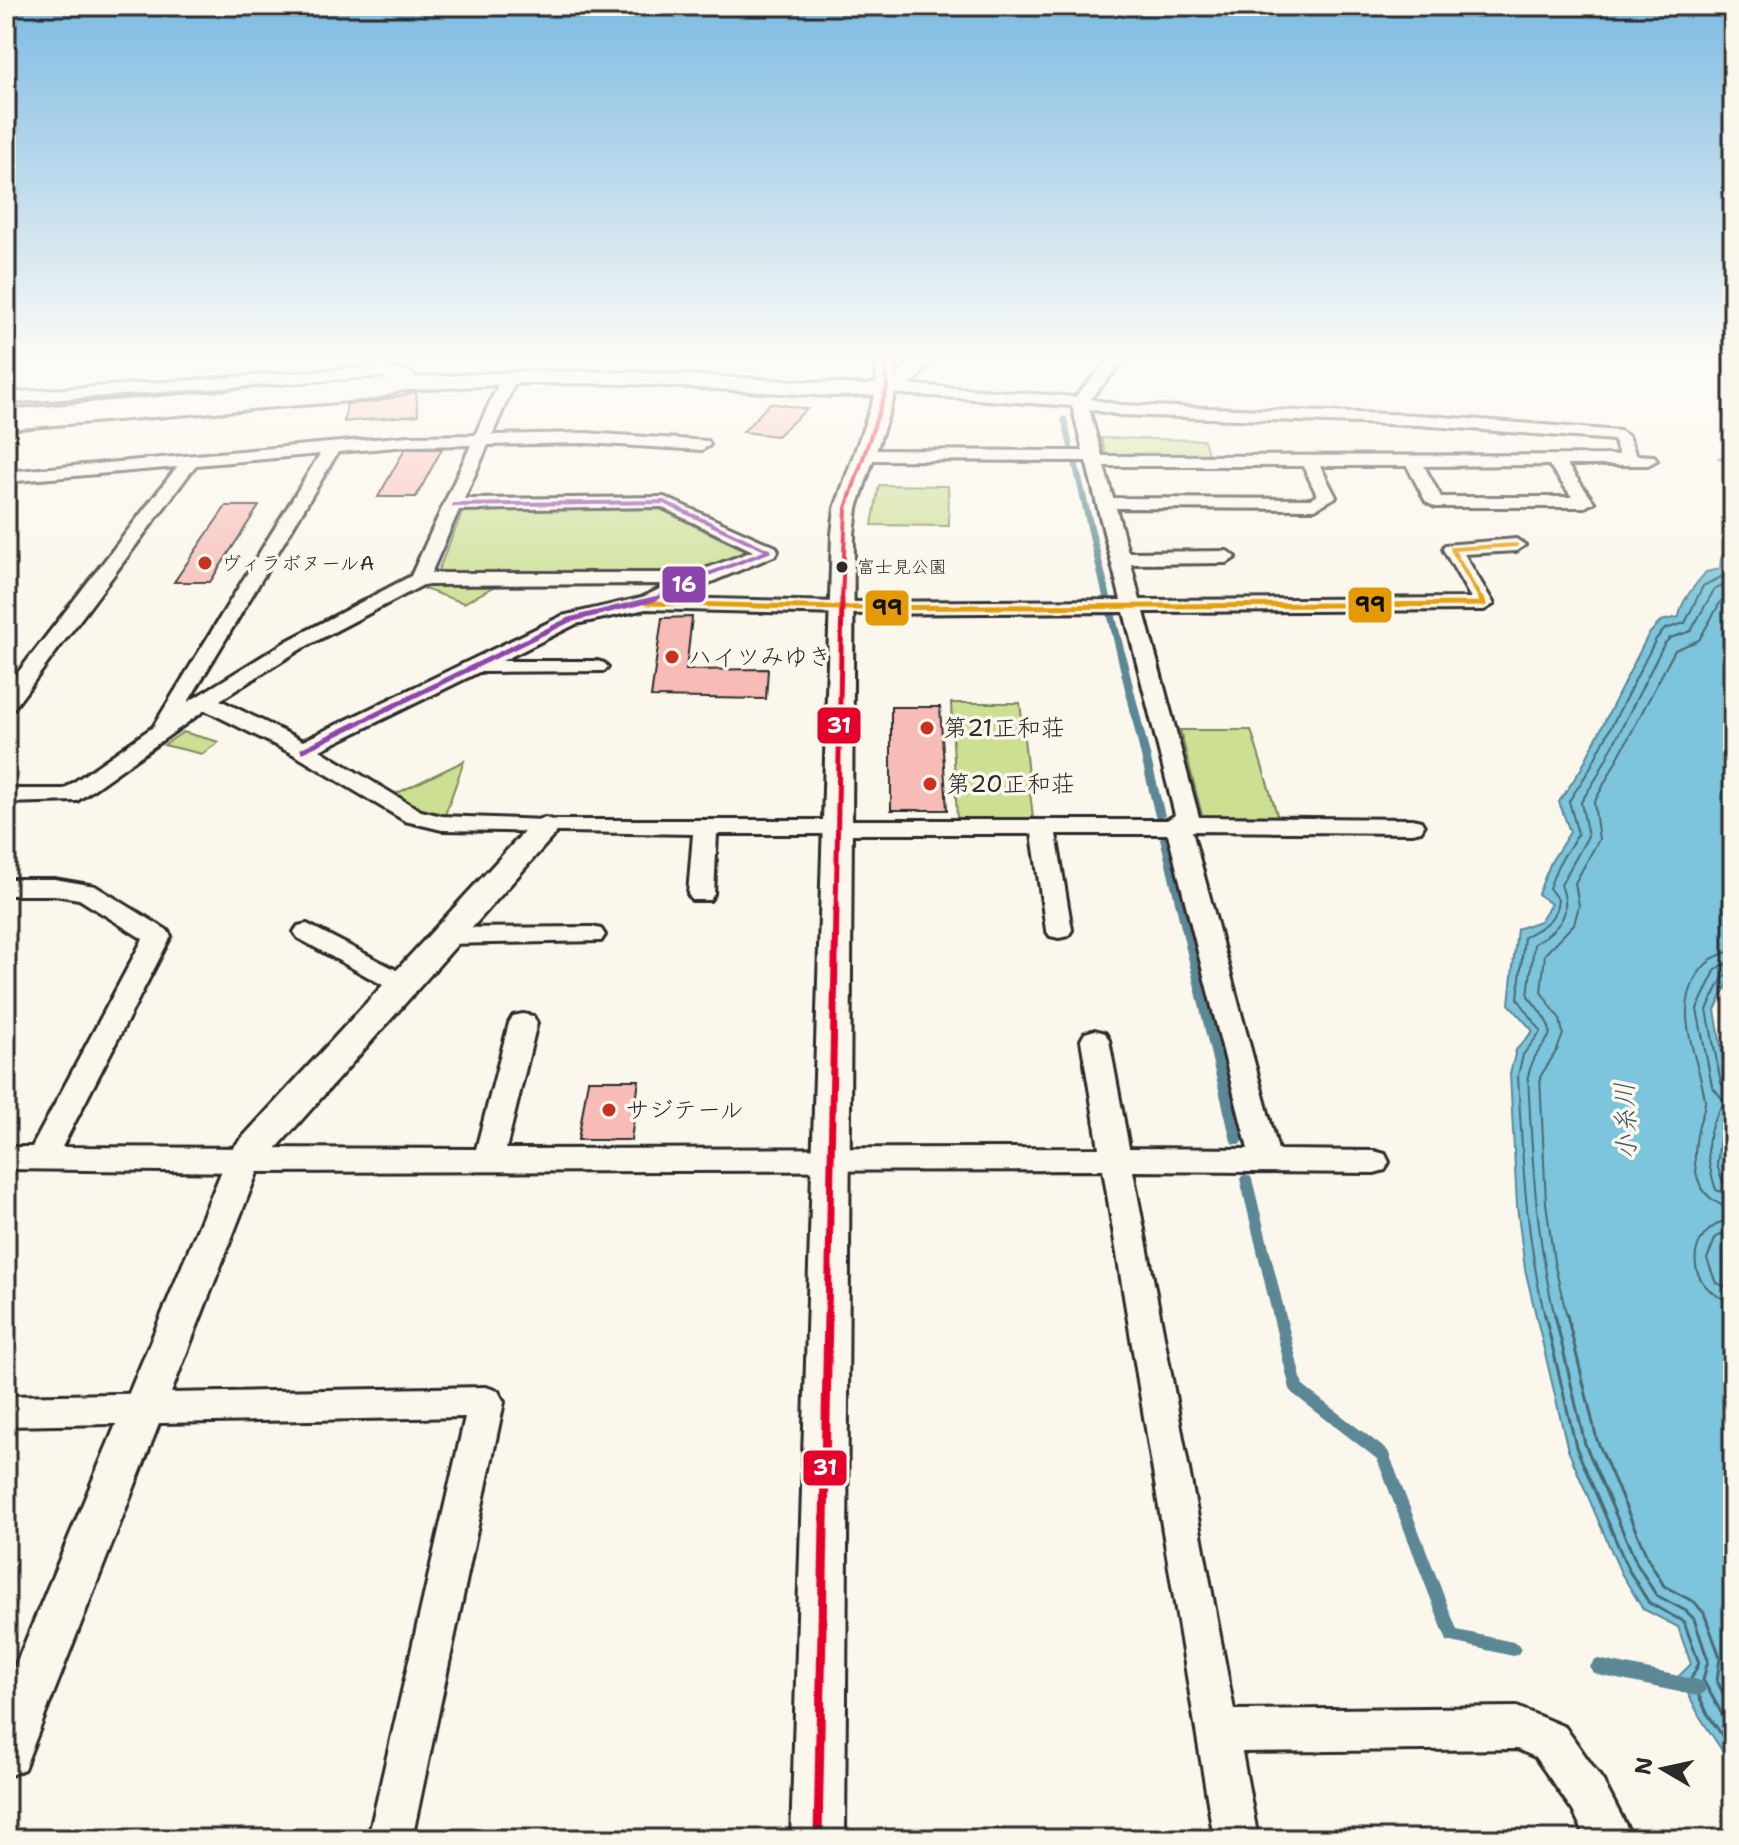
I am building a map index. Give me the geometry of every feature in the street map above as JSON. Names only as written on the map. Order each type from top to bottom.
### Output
[{"type":"street","points":[[8,478],[331,448]]},
{"type":"street","points":[[160,731],[332,448]]},
{"type":"street","points":[[419,579],[479,448]]},
{"type":"street","points":[[818,1839],[841,608],[846,508],[867,448]]},
{"type":"street","points":[[1091,448],[1187,817],[1178,824]]},
{"type":"street","points":[[1625,448],[1630,460]]},
{"type":"street","points":[[865,455],[1309,461],[1648,460]]},
{"type":"street","points":[[1413,461],[1435,502],[1585,502],[1554,460]]},
{"type":"street","points":[[6,703],[190,461]]},
{"type":"street","points":[[1107,503],[1315,504],[1327,497],[1309,461]]},
{"type":"street","points":[[454,505],[664,502],[769,551],[698,578],[646,603]]},
{"type":"street","points":[[303,750],[569,620],[604,610],[646,603],[841,608],[1484,604],[1452,549],[1516,545]]},
{"type":"street","points":[[1121,558],[1227,557]]},
{"type":"street","points":[[6,796],[69,796],[204,701],[294,645],[419,579],[698,578]]},
{"type":"street","points":[[475,667],[597,667]]},
{"type":"street","points":[[204,701],[303,750],[413,816],[442,823],[545,827],[1412,826]]},
{"type":"street","points":[[1178,824],[1266,1161]]},
{"type":"street","points":[[701,894],[706,825]]},
{"type":"street","points":[[1043,826],[1059,930]]},
{"type":"street","points":[[6,1751],[243,1161],[545,827]]},
{"type":"street","points":[[6,887],[54,887],[86,892],[158,936],[42,1157]]},
{"type":"street","points":[[307,932],[402,984]]},
{"type":"street","points":[[445,936],[592,935]]},
{"type":"street","points":[[488,1161],[523,1023]]},
{"type":"street","points":[[1095,1040],[1236,1839]]},
{"type":"street","points":[[6,1158],[1374,1162]]},
{"type":"street","points":[[6,1411],[486,1402],[390,1839]]},
{"type":"street","points":[[1219,1731],[1517,1728],[1550,1742],[1588,1796],[1611,1839]]},
{"type":"green space","points":[[1104,448],[1206,448],[1209,457],[1112,457],[1106,455]]},
{"type":"green space","points":[[879,485],[948,486],[949,526],[872,525]]},
{"type":"green space","points":[[474,507],[656,507],[746,551],[700,570],[683,572],[437,573],[462,513]]},
{"type":"green space","points":[[433,583],[501,583],[464,603],[424,589]]},
{"type":"green space","points":[[951,703],[1020,703],[1033,818],[957,818]]},
{"type":"green space","points":[[1180,730],[1251,730],[1279,821],[1203,819]]},
{"type":"green space","points":[[183,732],[219,742],[202,754],[164,745]]},
{"type":"green space","points":[[464,761],[445,815],[420,812],[391,796]]},
{"type":"water","name":"小糸川","points":[[1733,542],[1733,952],[1731,978],[1715,1010],[1731,1106],[1725,1164],[1733,1189],[1733,1242],[1725,1258],[1733,1280],[1733,1767],[1700,1717],[1679,1676],[1691,1664],[1678,1627],[1643,1609],[1621,1573],[1568,1450],[1525,1269],[1517,1206],[1510,1074],[1516,1050],[1533,1031],[1509,1004],[1517,929],[1540,921],[1551,904],[1538,894],[1551,862],[1570,832],[1559,802],[1581,769],[1648,635],[1661,621],[1679,617],[1689,593],[1706,572],[1720,569],[1721,558]]},
{"type":"building","points":[[405,449],[442,449],[416,497],[378,497]]},
{"type":"building","points":[[226,506],[259,506],[210,582],[174,582]]},
{"type":"building","points":[[692,617],[686,670],[768,669],[766,699],[651,697],[662,618]]},
{"type":"building","points":[[891,707],[940,707],[947,810],[891,810]]},
{"type":"building","name":"サジテール","points":[[588,1080],[639,1080],[631,1140],[578,1140]]},
{"type":"waterway","points":[[1720,458],[1733,461]]},
{"type":"waterway","points":[[1075,462],[1107,597]]},
{"type":"waterway","points":[[1111,613],[1160,816]]},
{"type":"waterway","points":[[1165,838],[1237,1141]]},
{"type":"waterway","points":[[1246,1179],[1297,1389],[1383,1455],[1452,1636],[1513,1649]]},
{"type":"waterway","points":[[1598,1667],[1698,1688]]},
{"type":"transit line","name":"31","points":[[818,1839],[843,534],[846,508],[866,448]]},
{"type":"transit line","name":"16","points":[[303,750],[569,620],[646,603],[698,578],[769,551],[664,502],[454,505]]},
{"type":"transit line","name":"99","points":[[646,603],[841,608],[1484,604],[1452,549],[1516,545]]},
{"type":"place","name":"ヴィラボヌールA","points":[[205,563]]},
{"type":"place","name":"富士見公園","points":[[842,567]]},
{"type":"place","name":"ハイツみゆき","points":[[672,657]]},
{"type":"place","name":"第21正和荘","points":[[927,728]]},
{"type":"place","name":"第20正和荘","points":[[930,784]]},
{"type":"place","name":"サジテール","points":[[609,1110]]}]
